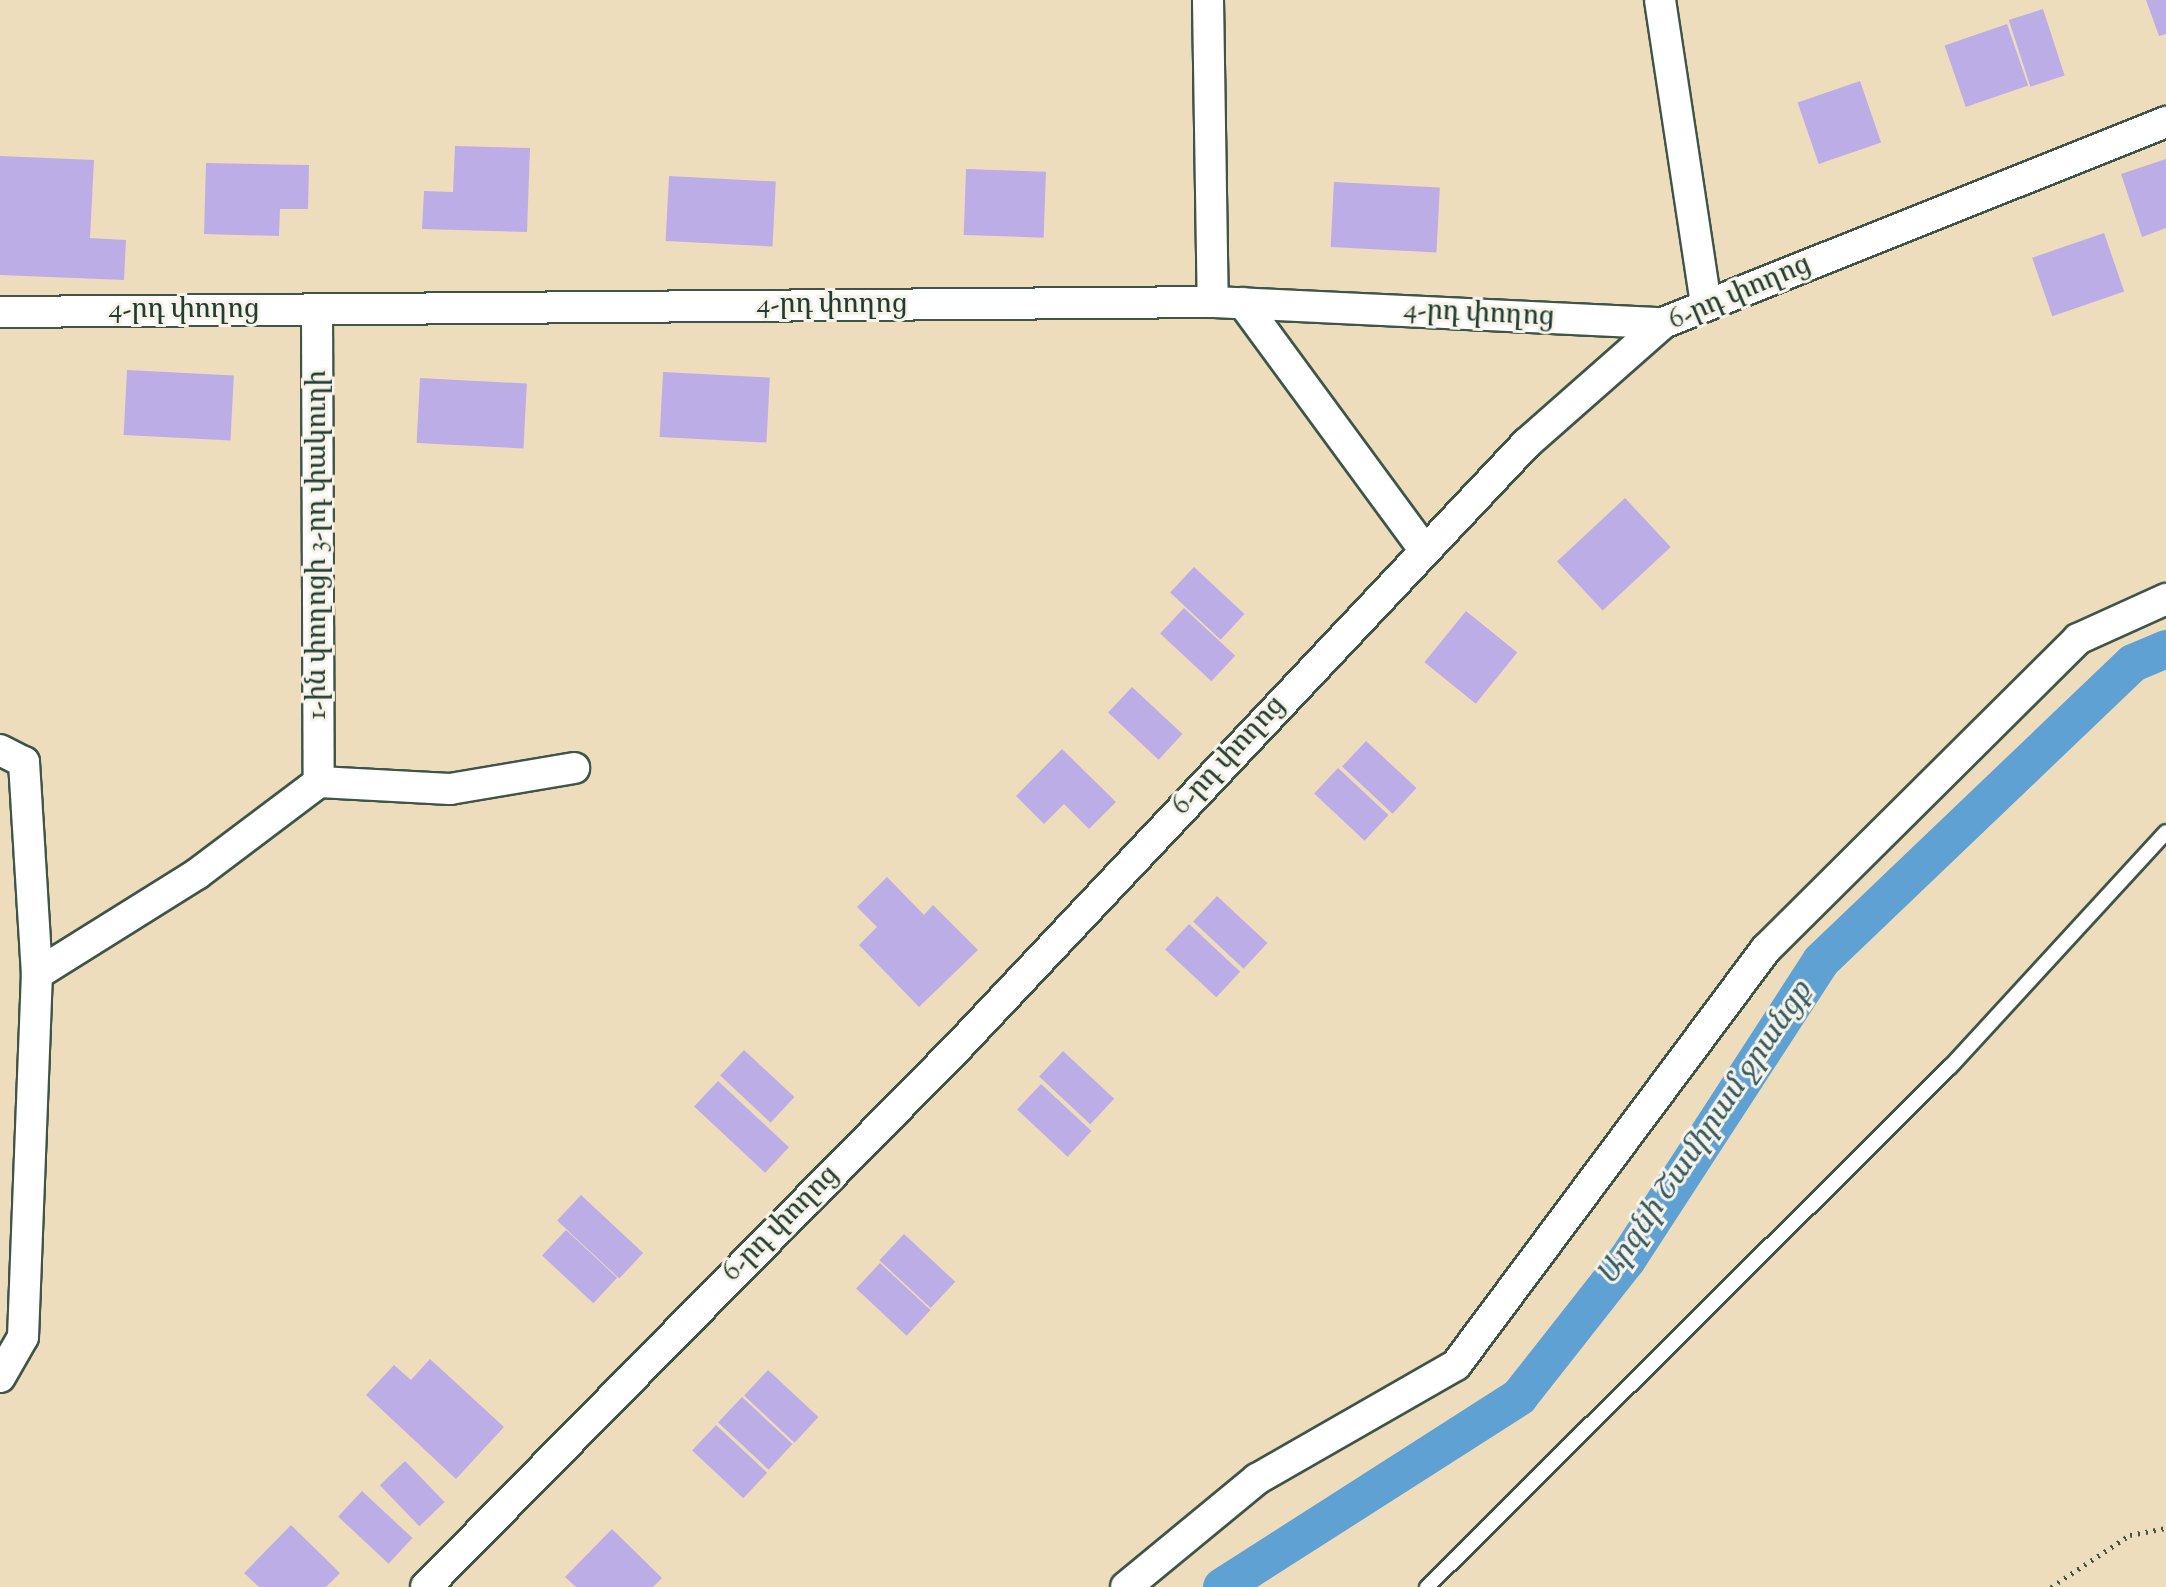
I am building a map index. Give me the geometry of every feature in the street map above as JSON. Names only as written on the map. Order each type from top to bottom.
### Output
[{"type":"street","points":[[1208,0],[1213,302]]},
{"type":"street","points":[[1660,0],[1706,305]]},
{"type":"street","name":"6-րդ փողոց","points":[[426,1587],[957,1048],[1527,443],[1663,323],[2166,122]]},
{"type":"street","name":"4-րդ փողոց","points":[[0,312],[1213,302],[1663,323]]},
{"type":"street","points":[[1243,303],[1424,549]]},
{"type":"street","name":"1-ին փողոցի 3-րդ փակուղի","points":[[317,309],[319,782]]},
{"type":"street","points":[[1126,1587],[1257,1479],[1456,1365],[1766,949],[2078,639],[2166,599]]},
{"type":"street","points":[[0,750],[24,762],[37,974],[23,1337],[0,1377]]},
{"type":"street","points":[[37,974],[197,874],[319,782],[450,789],[574,768]]},
{"type":"lane","points":[[1427,1587],[1950,1067],[2166,832]]},
{"type":"path","points":[[2051,1587],[2130,1535],[2166,1528]]},
{"type":"building","points":[[2146,0],[2166,0],[2166,34],[2159,36]]},
{"type":"building","points":[[2043,9],[2065,76],[2030,87],[2009,20]]},
{"type":"building","points":[[2007,24],[2028,85],[1966,107],[1945,45]]},
{"type":"building","points":[[1860,81],[1881,142],[1819,164],[1798,102]]},
{"type":"building","points":[[455,146],[530,148],[527,232],[422,229],[424,191],[453,192]]},
{"type":"building","points":[[0,156],[94,160],[90,238],[126,240],[124,280],[0,275]]},
{"type":"building","points":[[2166,159],[2166,228],[2142,237],[2121,174]]},
{"type":"building","points":[[206,163],[309,165],[308,209],[280,209],[279,236],[204,234]]},
{"type":"building","points":[[966,169],[1046,172],[1044,238],[964,235]]},
{"type":"building","points":[[669,176],[776,182],[772,247],[666,241]]},
{"type":"building","points":[[1334,182],[1440,188],[1436,252],[1331,247]]},
{"type":"building","points":[[2104,233],[2124,292],[2052,316],[2032,258]]},
{"type":"building","points":[[127,370],[234,376],[230,441],[124,435]]},
{"type":"building","points":[[663,372],[770,378],[766,443],[660,437]]},
{"type":"building","points":[[420,378],[527,384],[523,449],[417,443]]},
{"type":"building","points":[[1625,498],[1671,547],[1603,610],[1557,561]]},
{"type":"building","points":[[1194,567],[1244,614],[1221,640],[1170,593]]},
{"type":"building","points":[[1184,608],[1235,656],[1211,681],[1160,634]]},
{"type":"building","points":[[1466,611],[1517,653],[1476,704],[1424,662]]},
{"type":"building","points":[[1132,687],[1182,734],[1159,760],[1108,713]]},
{"type":"building","points":[[1366,741],[1416,788],[1393,814],[1342,767]]},
{"type":"building","points":[[1062,749],[1116,802],[1089,829],[1064,804],[1044,824],[1016,796]]},
{"type":"building","points":[[1338,768],[1388,815],[1365,841],[1314,794]]},
{"type":"building","points":[[887,877],[924,915],[933,905],[978,950],[919,1007],[859,945],[877,927],[857,907]]},
{"type":"building","points":[[1217,896],[1267,943],[1244,969],[1193,922]]},
{"type":"building","points":[[1189,924],[1240,972],[1216,997],[1165,950]]},
{"type":"building","points":[[744,1050],[794,1097],[771,1123],[720,1076]]},
{"type":"building","points":[[1063,1051],[1114,1099],[1090,1124],[1039,1077]]},
{"type":"building","points":[[718,1081],[789,1147],[765,1173],[694,1107]]},
{"type":"building","points":[[1041,1084],[1091,1131],[1068,1157],[1017,1110]]},
{"type":"building","points":[[581,1195],[643,1253],[619,1279],[557,1221]]},
{"type":"building","points":[[566,1230],[617,1278],[593,1303],[542,1256]]},
{"type":"building","points":[[904,1234],[955,1282],[931,1308],[879,1260]]},
{"type":"building","points":[[880,1263],[930,1310],[907,1336],[856,1289]]},
{"type":"building","points":[[430,1359],[504,1427],[456,1479],[366,1395],[394,1365],[411,1380]]},
{"type":"building","points":[[768,1370],[818,1417],[795,1443],[744,1396]]},
{"type":"building","points":[[742,1397],[792,1444],[769,1470],[718,1423]]},
{"type":"building","points":[[716,1425],[767,1473],[743,1498],[692,1451]]},
{"type":"building","points":[[405,1461],[445,1502],[419,1526],[380,1485]]},
{"type":"building","points":[[362,1491],[412,1538],[389,1564],[338,1517]]},
{"type":"building","points":[[291,1525],[340,1573],[326,1587],[259,1587],[244,1573]]},
{"type":"building","points":[[612,1529],[662,1578],[653,1587],[576,1587],[565,1577]]},
{"type":"waterway","name":"Արզնի Շամիրամ ջրանցք","points":[[1222,1587],[1519,1397],[1627,1260],[1821,961],[2133,663],[2166,649]]}]
